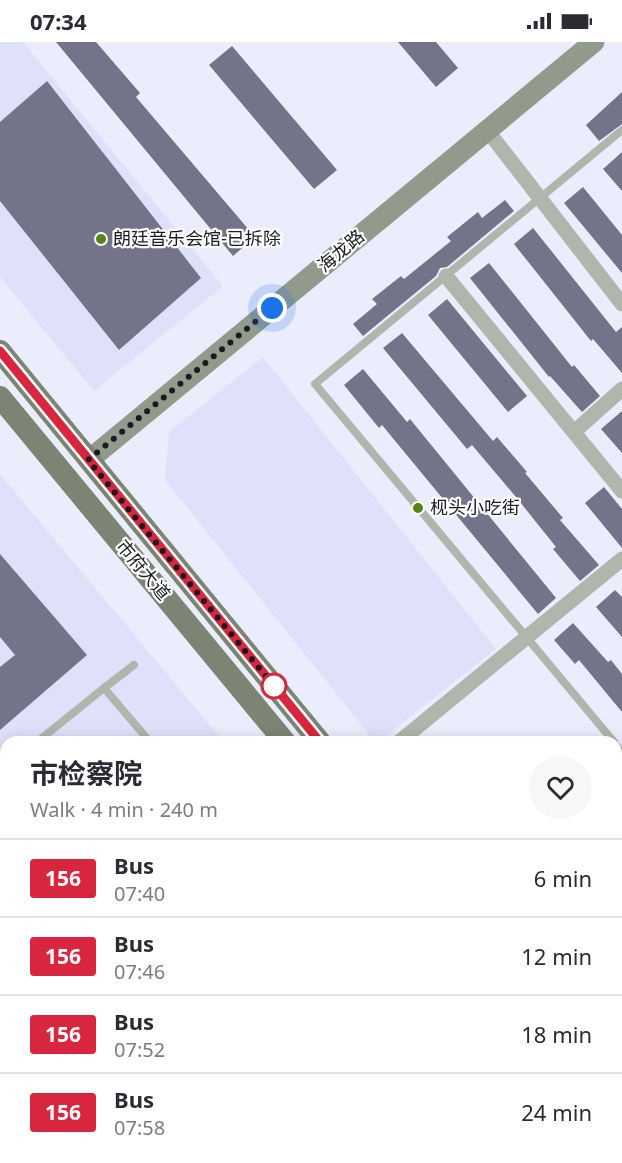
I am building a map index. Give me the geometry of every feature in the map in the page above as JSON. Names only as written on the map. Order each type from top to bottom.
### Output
[{"type":"main road","name":"市府大道","points":[[0,351],[315,736]]},
{"type":"main road","name":"市府大道","points":[[0,397],[280,736]]},
{"type":"street","name":"海龙路","points":[[88,460],[594,42]]},
{"type":"street","points":[[487,130],[622,304]]},
{"type":"street","points":[[446,276],[622,491]]},
{"type":"street","points":[[574,432],[622,389]]},
{"type":"street","points":[[406,736],[622,559]]},
{"type":"lane","points":[[608,736],[315,384],[622,130]]},
{"type":"lane","points":[[44,736],[134,665]]},
{"type":"lane","points":[[104,688],[145,736]]},
{"type":"shaded area","name":"朗廷音乐会馆-已拆除","points":[[0,42],[23,42],[223,286],[94,391],[0,277]]},
{"type":"shaded area","points":[[263,357],[496,649],[386,736],[370,736],[165,480],[169,432]]},
{"type":"shaded area","points":[[0,474],[219,736],[0,736]]},
{"type":"building","points":[[56,42],[96,42],[140,93],[136,97],[255,237],[233,256]]},
{"type":"building","points":[[398,42],[436,42],[458,68],[436,87]]},
{"type":"building","points":[[232,46],[337,170],[314,189],[209,65]]},
{"type":"building","name":"朗廷音乐会馆-已拆除","points":[[47,81],[201,278],[119,350],[0,201],[0,122]]},
{"type":"building","points":[[622,92],[622,124],[599,141],[586,125]]},
{"type":"building","points":[[622,152],[622,191],[603,169]]},
{"type":"building","points":[[583,187],[622,235],[622,273],[564,203]]},
{"type":"building","points":[[505,200],[514,211],[447,267],[440,268],[436,276],[363,336],[353,324],[377,304],[372,299],[401,276],[404,279],[451,241],[447,237],[478,212],[482,218]]},
{"type":"building","points":[[533,228],[616,332],[622,327],[622,373],[593,339],[591,341],[514,244]]},
{"type":"building","points":[[489,263],[572,367],[574,365],[600,396],[582,412],[549,377],[470,278]]},
{"type":"building","points":[[447,299],[527,396],[508,412],[428,315]]},
{"type":"building","points":[[402,333],[493,441],[497,437],[527,472],[525,473],[563,518],[560,520],[599,565],[580,581],[553,549],[556,547],[516,497],[472,445],[467,449],[383,348]]},
{"type":"building","points":[[363,369],[407,422],[410,419],[556,598],[538,614],[382,425],[379,428],[344,385]]},
{"type":"building","points":[[622,411],[622,453],[601,429]]},
{"type":"building","points":[[604,487],[622,509],[622,548],[585,503]]},
{"type":"building","points":[[0,554],[87,655],[0,730],[0,667],[15,655],[0,637]]},
{"type":"building","points":[[615,590],[622,597],[622,637],[596,607]]},
{"type":"building","points":[[573,623],[622,674],[622,712],[579,660],[575,664],[554,640]]},
{"type":"bus line","name":"156","points":[[0,351],[315,736]]},
{"type":"place","name":"朗廷音乐会馆-已拆除","points":[[101,239]]},
{"type":"place","name":"枧头小吃街","points":[[418,508]]},
{"type":"route","points":[[272,308],[88,460],[274,686]]}]
